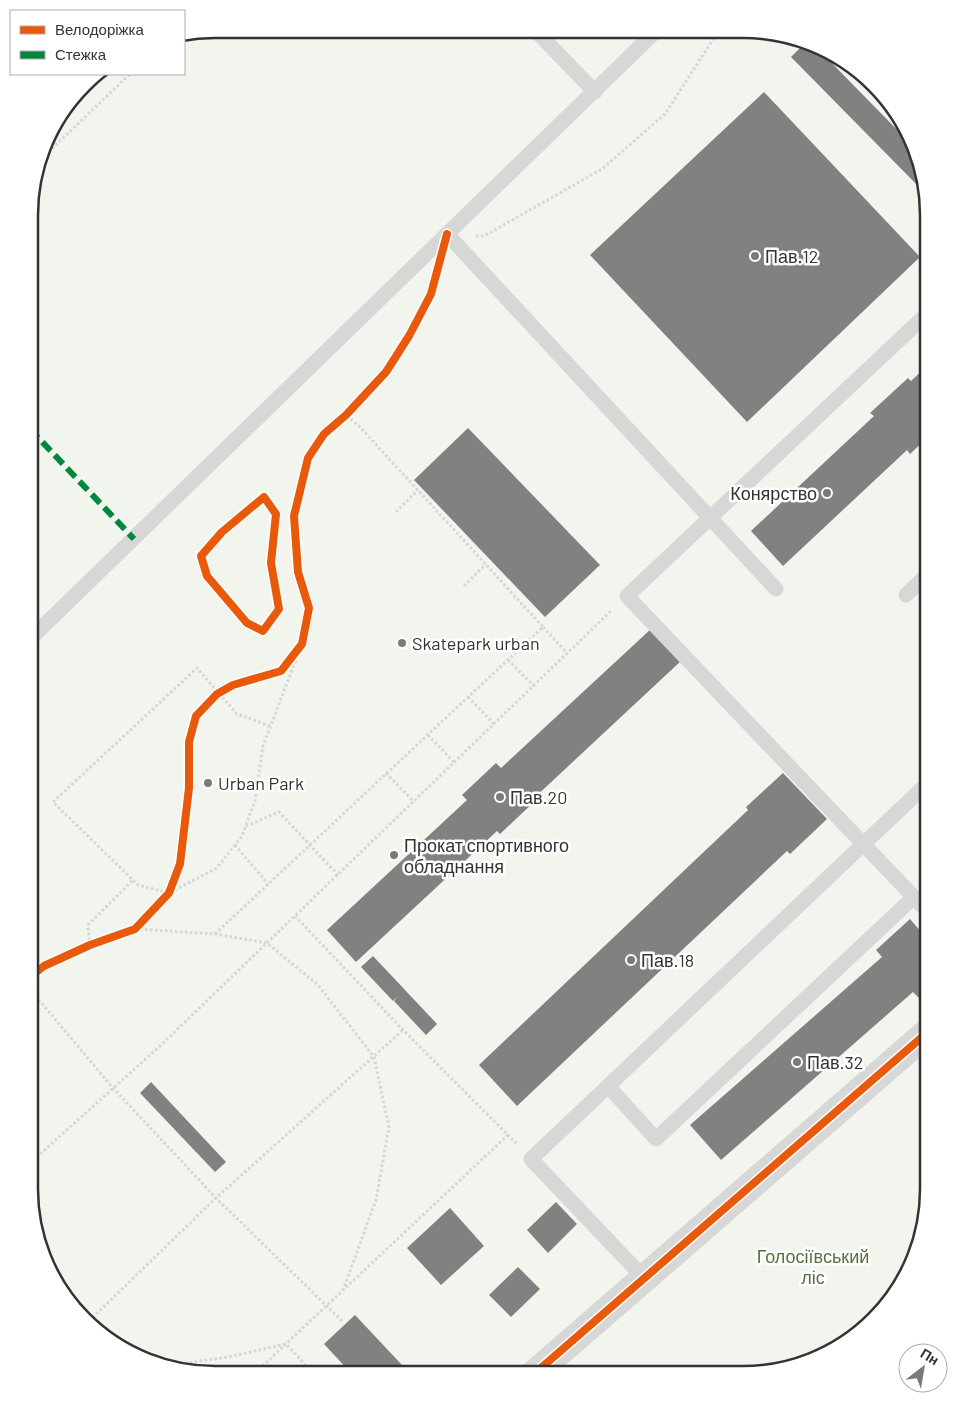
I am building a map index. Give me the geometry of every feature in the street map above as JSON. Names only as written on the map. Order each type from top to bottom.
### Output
[{"type":"street","points":[[543,1366],[643,1277],[920,1039]]},
{"type":"lane","points":[[543,38],[595,92]]},
{"type":"lane","points":[[38,631],[650,38]]},
{"type":"lane","points":[[447,234],[776,589]]},
{"type":"lane","points":[[920,320],[627,596],[920,903]]},
{"type":"lane","points":[[906,595],[920,582]]},
{"type":"lane","points":[[643,1277],[531,1160],[920,790]]},
{"type":"lane","points":[[608,1086],[656,1139],[914,897]]},
{"type":"path","points":[[447,234],[484,236],[602,169],[664,114],[714,38]]},
{"type":"path","points":[[49,151],[129,75]]},
{"type":"path","points":[[338,421],[352,408]]},
{"type":"path","points":[[346,415],[360,427],[567,653]]},
{"type":"path","points":[[396,512],[418,490]]},
{"type":"path","points":[[464,586],[486,564]]},
{"type":"path","points":[[38,1156],[268,943],[627,596]]},
{"type":"path","points":[[215,934],[543,627]]},
{"type":"path","points":[[162,900],[169,893],[217,868],[235,845],[246,826],[255,801],[263,746],[304,635]]},
{"type":"path","points":[[281,671],[302,644]]},
{"type":"path","points":[[508,660],[534,686]]},
{"type":"path","points":[[169,893],[138,885],[53,802],[197,668],[215,696],[237,714],[270,726]]},
{"type":"path","points":[[215,696],[225,689]]},
{"type":"path","points":[[468,697],[494,724]]},
{"type":"path","points":[[428,735],[454,762]]},
{"type":"path","points":[[386,773],[414,802]]},
{"type":"path","points":[[246,826],[279,812],[338,875]]},
{"type":"path","points":[[235,845],[268,884]]},
{"type":"path","points":[[169,893],[175,878]]},
{"type":"path","points":[[99,942],[86,947],[88,925],[133,880]]},
{"type":"path","points":[[295,916],[403,1030],[531,1160]]},
{"type":"path","points":[[135,929],[142,922]]},
{"type":"path","points":[[126,932],[135,929],[215,934],[268,943],[318,985],[374,1057],[389,1126],[376,1200],[343,1290]]},
{"type":"path","points":[[38,999],[113,1088],[216,1198],[343,1322]]},
{"type":"path","points":[[93,1317],[216,1198],[403,1030]]},
{"type":"path","points":[[262,1366],[508,1135]]},
{"type":"path","points":[[186,1363],[228,1357],[286,1344]]},
{"type":"path","points":[[286,1344],[306,1366]]},
{"type":"green space","name":"Голосіївський ліс","points":[[767,39],[801,47],[842,67],[877,98],[891,116],[902,136],[914,168],[920,203],[920,1200],[911,1246],[891,1287],[860,1322],[842,1336],[822,1347],[801,1356],[778,1362],[744,1366],[214,1366],[191,1364],[157,1356],[116,1336],[81,1305],[67,1287],[56,1267],[44,1235],[38,1200],[39,191],[47,157],[56,136],[67,116],[89,89],[106,75],[185,75],[185,40]]},
{"type":"building","points":[[801,47],[828,59],[901,133],[911,157],[918,186],[791,57]]},
{"type":"building","name":"Пав.12","points":[[764,92],[920,257],[747,422],[590,255]]},
{"type":"building","name":"Конярство","points":[[920,372],[920,445],[910,454],[907,450],[783,566],[751,531],[874,416],[870,413],[908,378],[911,381]]},
{"type":"building","points":[[468,428],[600,565],[545,617],[414,480]]},
{"type":"building","name":"Пав.20","points":[[652,628],[682,660],[532,800],[534,802],[500,834],[497,831],[356,962],[327,930],[467,800],[462,795],[496,763],[501,768]]},
{"type":"building","name":"Пав.18","points":[[783,773],[827,819],[790,854],[787,851],[517,1106],[479,1065],[748,810],[746,807]]},
{"type":"building","name":"Пав.32","points":[[910,919],[920,931],[920,999],[913,992],[721,1160],[690,1125],[882,957],[876,950]]},
{"type":"building","points":[[373,956],[437,1024],[426,1035],[394,1001],[398,996],[393,1001],[361,967]]},
{"type":"building","points":[[151,1082],[226,1162],[215,1172],[140,1093]]},
{"type":"building","points":[[556,1202],[577,1224],[548,1253],[527,1230]]},
{"type":"building","points":[[450,1208],[484,1246],[441,1285],[407,1248]]},
{"type":"building","points":[[518,1267],[540,1289],[511,1317],[489,1295]]},
{"type":"building","points":[[355,1315],[402,1365],[344,1366],[324,1344]]},
{"type":"marked path","points":[[38,437],[134,539]]},
{"type":"cycle path","points":[[38,971],[44,966],[90,945],[135,929],[169,893],[180,864],[189,788],[189,742],[196,716],[217,694],[233,685],[281,671],[302,644],[309,608],[298,572],[294,516],[308,458],[324,434],[346,415],[386,372],[409,336],[431,294],[447,234]]},
{"type":"cycle path","points":[[264,497],[276,514],[271,563],[279,609],[263,631],[247,623],[207,576],[201,556],[222,532],[264,497]]},
{"type":"cycle path","points":[[543,1366],[920,1039]]},
{"type":"place","name":"Пав.12","points":[[755,256]]},
{"type":"place","name":"Конярство","points":[[827,493]]},
{"type":"place","name":"Skatepark urban","points":[[402,643]]},
{"type":"place","name":"Urban Park","points":[[208,783]]},
{"type":"place","name":"Пав.20","points":[[500,797]]},
{"type":"place","name":"Прокат спортивного обладнання","points":[[394,855]]},
{"type":"place","name":"Пав.18","points":[[631,960]]},
{"type":"place","name":"Пав.32","points":[[797,1062]]}]
